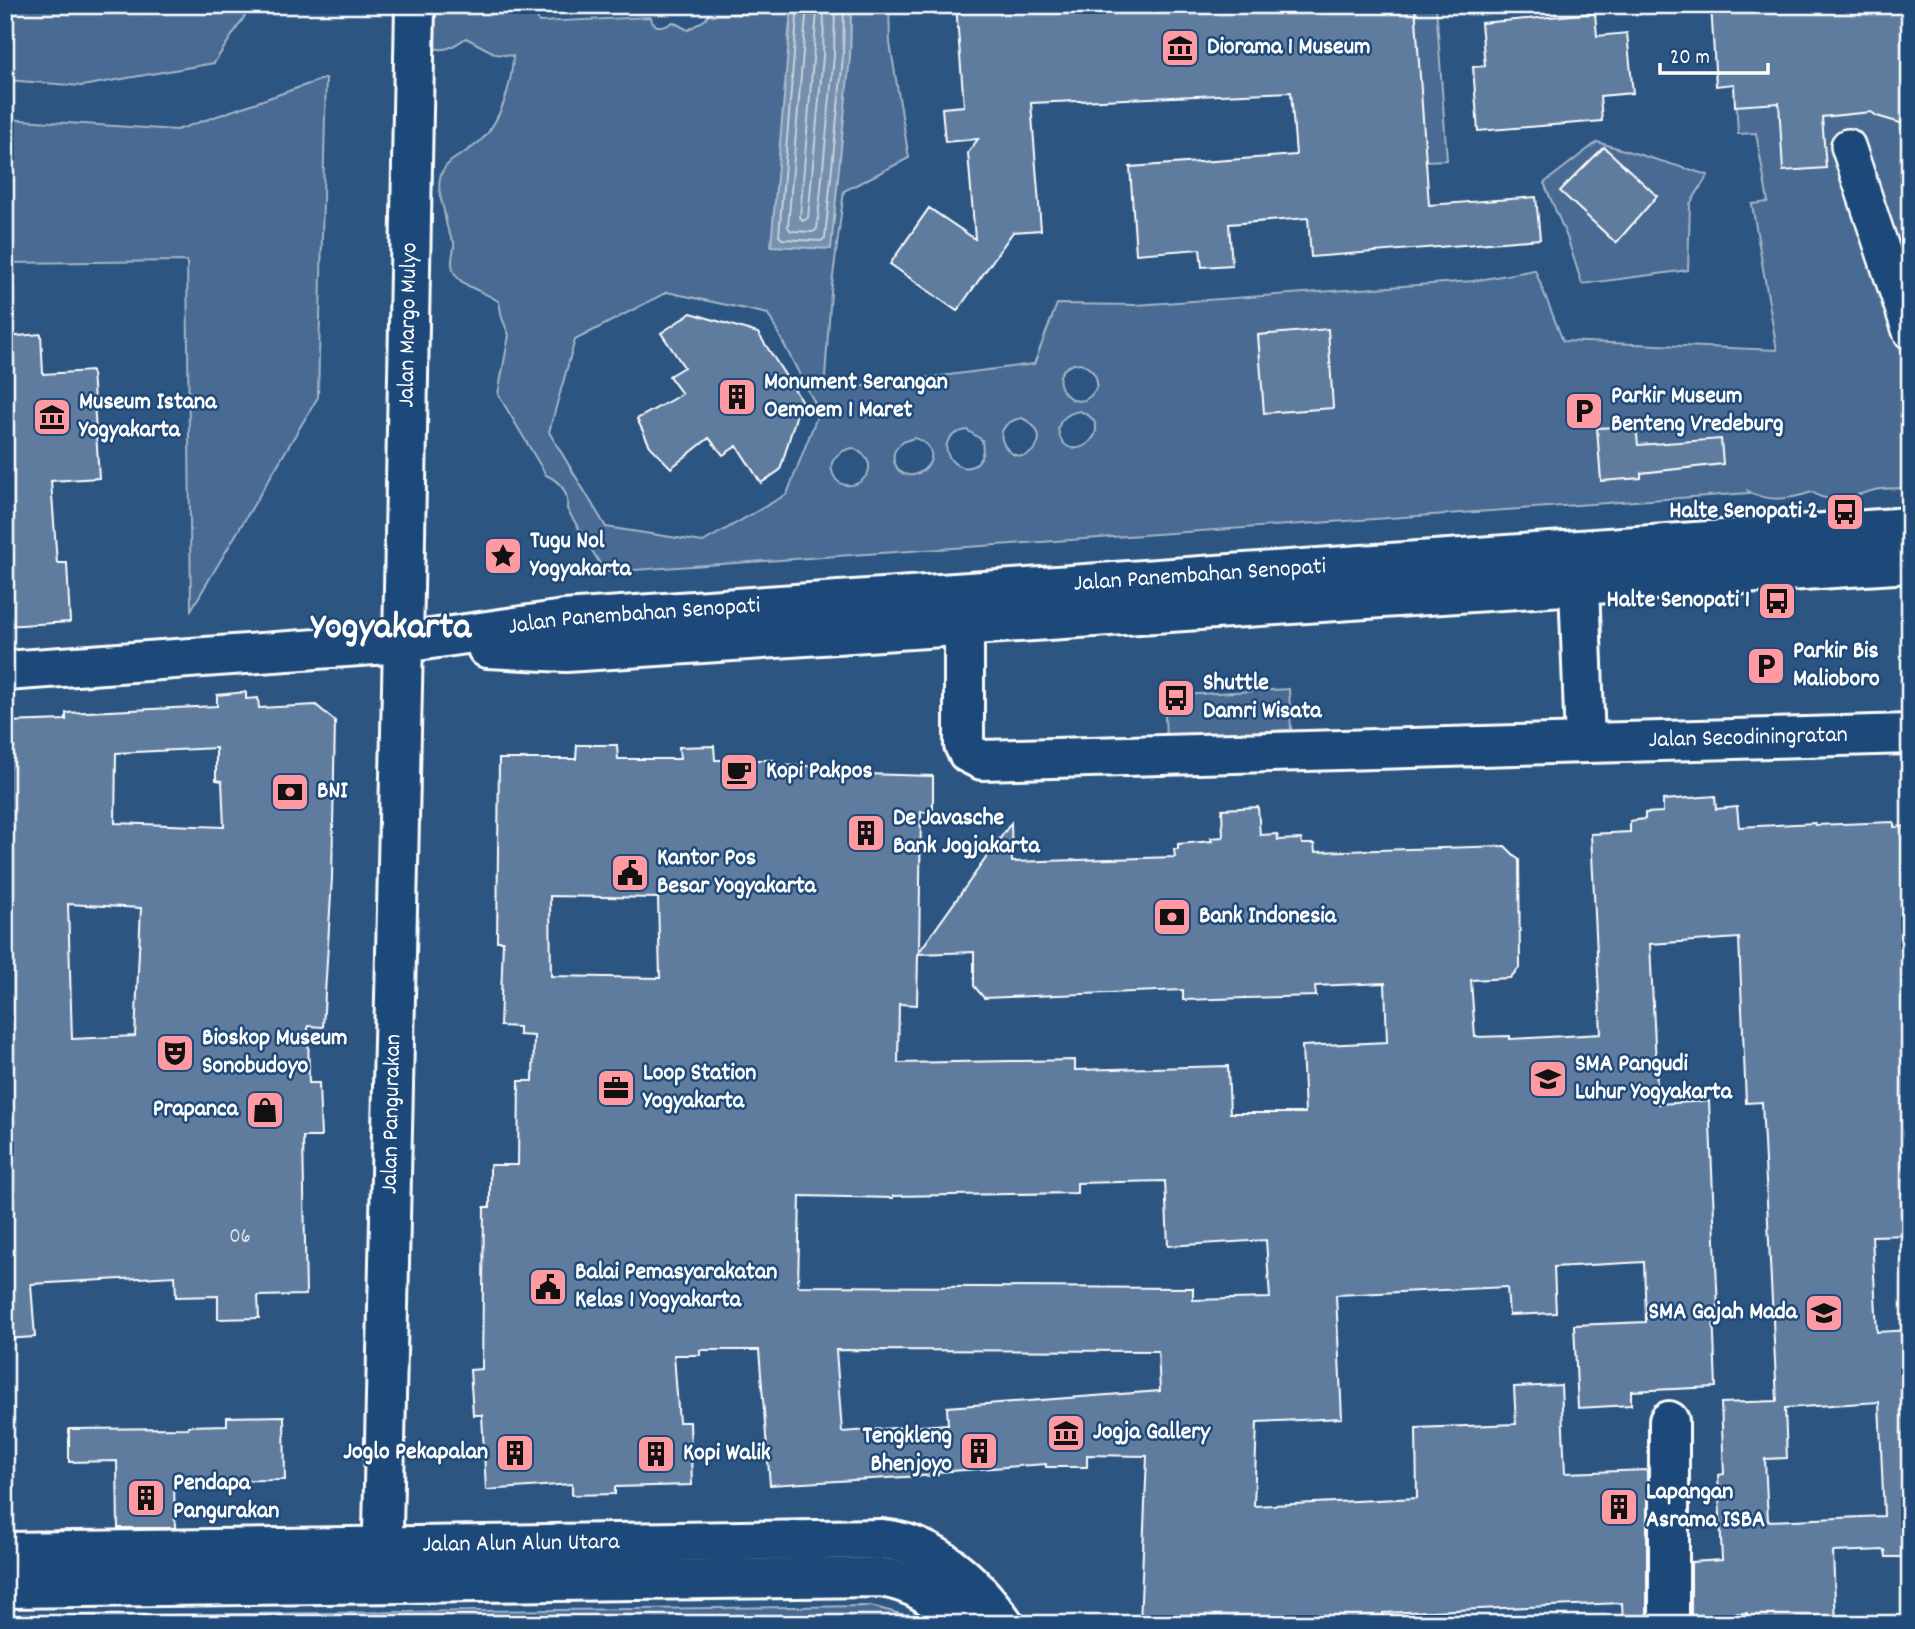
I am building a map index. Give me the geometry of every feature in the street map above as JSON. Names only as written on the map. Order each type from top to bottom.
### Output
[{"type":"street","name":"Jalan Margo Mulyo","points":[[403,643],[415,5]]},
{"type":"street","points":[[1848,146],[1910,332]]},
{"type":"street","name":"Jalan Panembahan Senopati","points":[[964,609],[1910,527]]},
{"type":"street","name":"Jalan Panembahan Senopati","points":[[5,671],[403,643],[564,620],[964,609],[1579,584],[1910,563]]},
{"type":"street","points":[[1579,584],[1585,742]]},
{"type":"street","name":"Jalan Secodiningratan","points":[[964,609],[964,745],[968,753],[982,760],[1910,734]]},
{"type":"street","name":"Jalan Pangurakan","points":[[382,1565],[403,643]]},
{"type":"street","points":[[1669,1624],[1670,1422]]},
{"type":"street","name":"Jalan Alun Alun Utara","points":[[5,1588],[96,1569],[662,1561],[881,1539],[908,1543],[939,1558],[989,1604],[1004,1624]]},
{"type":"street","name":"Jalan Alun Alun Utara","points":[[5,1552],[96,1569]]},
{"type":"street","name":"Jalan Alun Alun Utara","points":[[662,1561],[880,1577],[901,1581],[933,1597],[958,1624]]},
{"type":"shaded area","points":[[5,5],[252,5],[214,63],[82,86],[7,80]]},
{"type":"shaded area","points":[[416,5],[533,5],[539,22],[651,17],[657,26],[666,26],[673,22],[688,30],[708,15],[765,13],[766,5],[792,5],[788,41],[850,57],[851,5],[889,5],[890,43],[909,158],[844,191],[831,292],[824,391],[1034,364],[1057,304],[1136,305],[1473,281],[1535,270],[1563,341],[1777,350],[1752,204],[1768,202],[1756,133],[1738,134],[1731,5],[1910,5],[1910,488],[1880,489],[1834,499],[1812,492],[1788,498],[1772,498],[1748,491],[1749,493],[605,572],[567,509],[567,498],[563,489],[546,475],[498,394],[509,335],[499,302],[464,283],[454,272],[452,264],[454,242],[449,234],[439,189],[440,176],[445,167],[482,139],[496,120],[507,93],[513,56],[496,54],[466,38],[447,48],[426,46]],"holes":[[[667,292],[768,314],[819,411],[787,494],[703,542],[606,527],[549,432],[575,340]],[[1080,363],[1095,375],[1096,388],[1085,400],[1068,397],[1062,390],[1061,374],[1067,367]],[[1080,411],[1091,418],[1096,426],[1090,442],[1082,447],[1066,445],[1060,437],[1060,423]],[[1022,418],[1037,430],[1038,443],[1027,455],[1019,456],[1005,446],[1003,430],[1009,423]],[[967,430],[982,440],[981,457],[970,467],[962,467],[954,463],[949,456],[946,449],[948,441],[955,434]],[[915,438],[926,445],[931,453],[930,461],[918,473],[909,475],[901,472],[895,464],[894,454],[898,446]],[[853,448],[864,456],[869,464],[868,472],[855,484],[839,482],[833,474],[832,464],[836,456]]]},
{"type":"shaded area","points":[[1415,5],[1436,5],[1447,160],[1424,161]]},
{"type":"shaded area","points":[[326,78],[318,397],[191,610],[187,261],[5,263],[5,119],[177,130]]},
{"type":"shaded area","points":[[1597,142],[1708,175],[1690,204],[1688,270],[1582,284],[1567,237],[1544,183]]},
{"type":"shaded area","points":[[1289,689],[1291,730],[1166,737],[1164,696]]},
{"type":"shaded area","points":[[871,1606],[908,1616],[916,1624],[5,1624],[5,1617]]},
{"type":"water","points":[[792,5],[851,5],[850,57],[831,249],[771,246]]},
{"type":"building","points":[[956,5],[1415,5],[1429,205],[1536,197],[1540,239],[1311,257],[1308,218],[1229,224],[1232,265],[1202,267],[1200,249],[1136,254],[1130,167],[1296,155],[1291,92],[1031,103],[1041,230],[1013,232],[957,311],[890,264],[929,208],[975,239],[968,153],[978,139],[945,142],[942,108],[964,106]]},
{"type":"building","points":[[1711,5],[1910,5],[1910,126],[1871,112],[1822,117],[1826,168],[1783,171],[1779,103],[1735,106],[1734,84],[1716,86]]},
{"type":"building","points":[[1595,13],[1597,36],[1627,33],[1633,93],[1600,96],[1602,121],[1478,131],[1473,67],[1485,66],[1481,23]]},
{"type":"building","points":[[1604,147],[1657,196],[1616,243],[1560,191]]},
{"type":"building","name":"Monument Serangan Oemoem 1 Maret","points":[[691,313],[758,333],[801,400],[780,470],[761,483],[737,446],[723,455],[709,438],[671,468],[650,446],[637,419],[682,394],[669,376],[684,367],[661,333]]},
{"type":"building","points":[[1328,329],[1333,408],[1264,413],[1258,335]]},
{"type":"building","points":[[41,334],[43,374],[92,371],[99,478],[51,481],[57,563],[67,563],[70,622],[5,626],[5,337]]},
{"type":"building","points":[[1636,426],[1638,445],[1721,439],[1723,464],[1641,473],[1641,478],[1601,481],[1597,428]]},
{"type":"building","points":[[246,692],[246,699],[258,698],[259,708],[316,705],[335,721],[332,878],[323,1027],[308,1026],[309,1083],[319,1083],[321,1137],[303,1137],[306,1295],[258,1296],[259,1318],[218,1319],[218,1296],[176,1297],[175,1276],[31,1284],[35,1337],[5,1339],[5,722],[66,720],[66,713],[217,706],[217,695]],"holes":[[[216,748],[216,780],[222,781],[224,827],[115,823],[116,753]],[[68,904],[141,908],[135,1036],[72,1039]]]},
{"type":"building","points":[[577,745],[617,745],[618,759],[680,759],[679,747],[714,746],[715,760],[774,760],[774,765],[829,767],[829,773],[933,776],[933,812],[921,812],[919,952],[1011,823],[1012,862],[1175,857],[1174,849],[1178,849],[1178,844],[1212,841],[1211,838],[1223,837],[1222,809],[1258,807],[1260,835],[1277,834],[1278,840],[1301,839],[1302,844],[1314,844],[1315,852],[1505,846],[1519,860],[1520,967],[1510,978],[1471,980],[1475,1037],[1510,1036],[1510,1039],[1601,1034],[1591,834],[1630,832],[1630,821],[1645,819],[1645,813],[1663,812],[1663,800],[1715,796],[1716,809],[1737,807],[1739,827],[1894,822],[1894,827],[1910,826],[1910,1235],[1872,1236],[1877,1332],[1910,1330],[1910,1557],[1886,1557],[1885,1550],[1833,1552],[1836,1624],[1747,1624],[1747,1613],[1691,1616],[1691,1562],[1722,1560],[1718,1475],[1724,1474],[1721,1403],[1777,1401],[1762,1102],[1746,1103],[1739,938],[1650,944],[1658,1104],[1709,1101],[1718,1310],[1713,1310],[1716,1387],[1631,1391],[1631,1405],[1578,1408],[1574,1325],[1646,1322],[1644,1262],[1554,1267],[1556,1313],[1509,1315],[1507,1287],[1336,1295],[1342,1418],[1257,1422],[1254,1506],[1417,1498],[1416,1428],[1516,1424],[1514,1387],[1561,1385],[1565,1473],[1647,1470],[1647,1624],[1623,1624],[1622,1603],[1383,1613],[1383,1624],[1140,1624],[1147,1456],[1087,1455],[1087,1467],[1046,1467],[1046,1464],[938,1472],[938,1475],[770,1485],[759,1350],[700,1350],[700,1355],[674,1355],[679,1422],[690,1422],[692,1485],[615,1487],[615,1494],[572,1495],[572,1484],[486,1490],[482,1415],[473,1415],[470,1370],[482,1369],[484,1207],[490,1207],[490,1165],[518,1165],[519,1081],[533,1081],[534,1036],[519,1035],[519,1027],[500,1026],[503,941],[497,941],[499,759],[576,759]],"holes":[[[550,896],[658,898],[660,978],[551,976]],[[974,952],[974,986],[984,998],[1183,990],[1183,1000],[1316,996],[1315,986],[1385,983],[1387,1042],[1302,1046],[1305,1113],[1230,1113],[1228,1066],[1075,1070],[1075,1060],[898,1063],[899,1004],[917,1005],[918,954]],[[1165,1181],[1168,1246],[1266,1240],[1270,1298],[1193,1300],[1193,1288],[798,1286],[800,1196],[893,1198],[1077,1193],[1077,1183]],[[836,1350],[1158,1351],[1160,1391],[947,1407],[948,1424],[842,1432]],[[1879,1402],[1884,1516],[1768,1521],[1765,1459],[1787,1458],[1785,1408]]]},
{"type":"building","points":[[284,1416],[285,1480],[174,1481],[175,1528],[118,1528],[117,1461],[69,1462],[69,1429],[188,1428],[227,1425],[227,1417]]},
{"type":"place","name":"Diorama 1 Museum","points":[[1180,48]]},
{"type":"place","name":"Monument Serangan Oemoem 1 Maret","points":[[737,397]]},
{"type":"place","name":"Parkir Museum Benteng Vredeburg","points":[[1584,411]]},
{"type":"place","name":"Museum Istana Yogyakarta","points":[[52,417]]},
{"type":"place","name":"Halte Senopati 2","points":[[1845,512]]},
{"type":"place","name":"Tugu Nol Yogyakarta","points":[[503,556]]},
{"type":"place","name":"Halte Senopati 1","points":[[1777,601]]},
{"type":"place","name":"Parkir Bis Malioboro","points":[[1766,666]]},
{"type":"place","name":"Shuttle Damri Wisata","points":[[1176,698]]},
{"type":"place","name":"Kopi Pakpos","points":[[739,772]]},
{"type":"place","name":"BNI","points":[[290,792]]},
{"type":"place","name":"De Javasche Bank Jogjakarta","points":[[866,833]]},
{"type":"place","name":"Kantor Pos Besar Yogyakarta","points":[[630,873]]},
{"type":"place","name":"Bank Indonesia","points":[[1172,917]]},
{"type":"place","name":"Bioskop Museum Sonobudoyo","points":[[175,1053]]},
{"type":"place","name":"SMA Pangudi Luhur Yogyakarta","points":[[1548,1079]]},
{"type":"place","name":"Loop Station Yogyakarta","points":[[616,1088]]},
{"type":"place","name":"Prapanca","points":[[265,1110]]},
{"type":"place","name":"Balai Pemasyarakatan Kelas 1 Yogyakarta","points":[[548,1287]]},
{"type":"place","name":"SMA Gajah Mada","points":[[1824,1313]]},
{"type":"place","name":"Jogja Gallery","points":[[1066,1433]]},
{"type":"place","name":"Tengkleng Bhenjoyo","points":[[979,1451]]},
{"type":"place","name":"Joglo Pekapalan","points":[[515,1453]]},
{"type":"place","name":"Kopi Walik","points":[[656,1454]]},
{"type":"place","name":"Pendapa Pangurakan","points":[[146,1498]]},
{"type":"place","name":"Lapangan Asrama ISBA","points":[[1619,1507]]},
{"type":"district","name":"Yogyakarta","points":[[391,629]]}]
